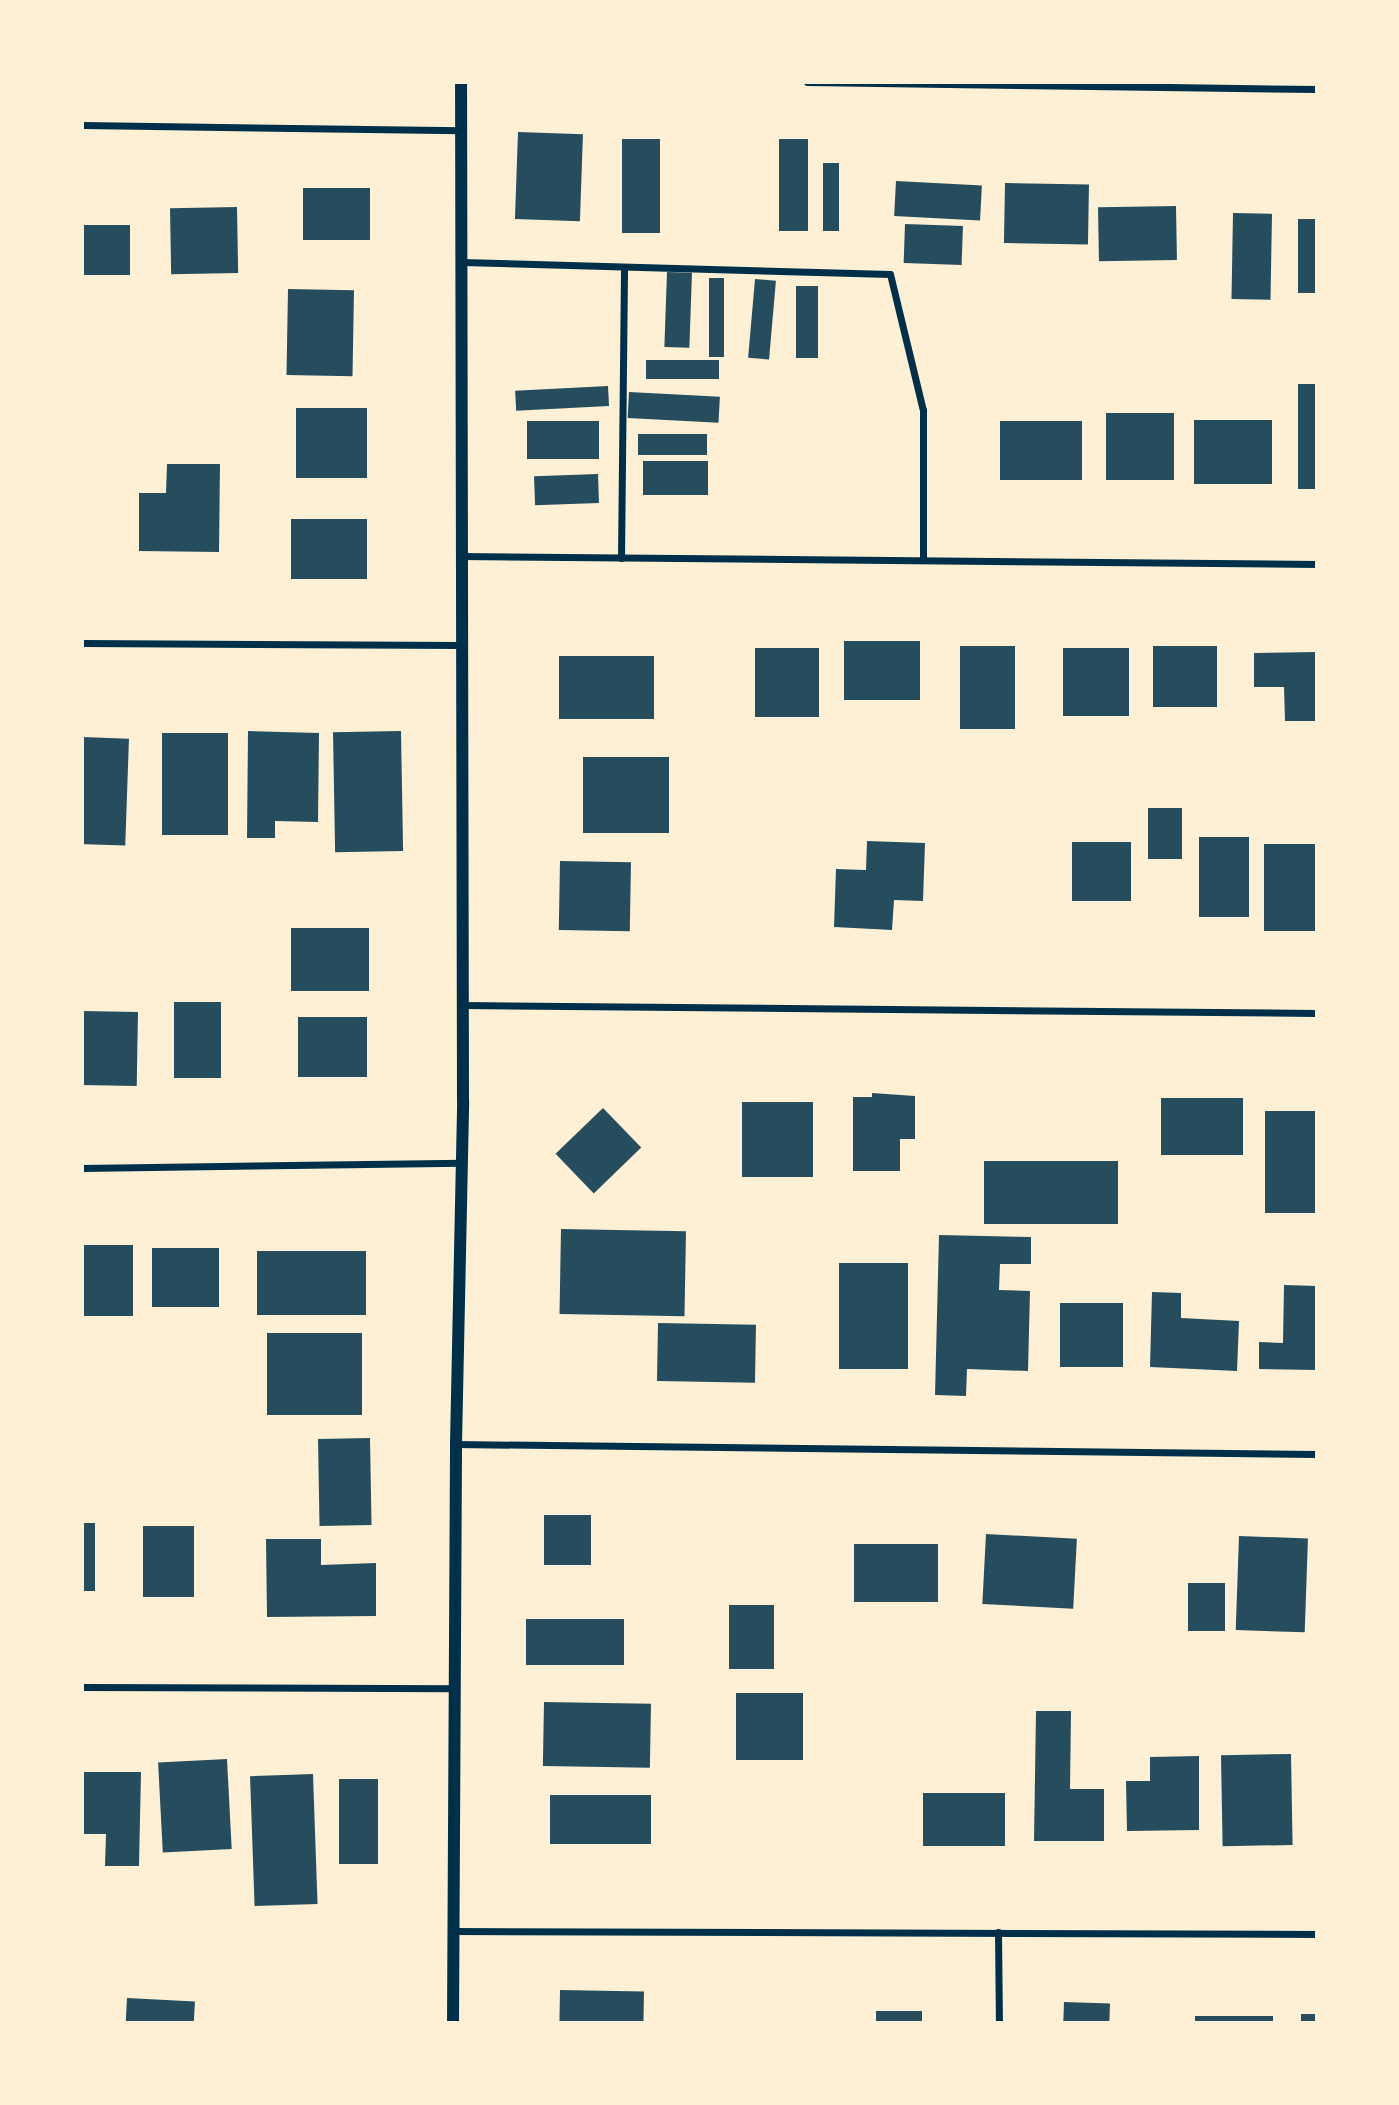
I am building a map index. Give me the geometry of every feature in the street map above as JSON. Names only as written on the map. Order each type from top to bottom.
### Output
[{"type":"street","points":[[453,2023],[456,1444],[463,1005],[460,645],[461,82]]},
{"type":"street","points":[[807,82],[1317,89]]},
{"type":"street","points":[[82,125],[461,130]]},
{"type":"street","points":[[461,262],[890,274],[923,410],[923,559]]},
{"type":"street","points":[[621,558],[624,267]]},
{"type":"street","points":[[460,556],[1317,564]]},
{"type":"street","points":[[82,643],[460,645]]},
{"type":"street","points":[[463,1005],[1317,1013]]},
{"type":"street","points":[[82,1168],[462,1163]]},
{"type":"street","points":[[456,1444],[1317,1454]]},
{"type":"street","points":[[82,1687],[454,1688]]},
{"type":"street","points":[[453,1931],[1317,1934]]},
{"type":"street","points":[[998,1932],[999,2023]]},
{"type":"building","points":[[518,132],[583,134],[580,221],[515,219]]},
{"type":"building","points":[[622,139],[660,139],[660,233],[622,233]]},
{"type":"building","points":[[779,139],[808,139],[808,231],[779,231]]},
{"type":"building","points":[[823,163],[839,163],[839,231],[823,231]]},
{"type":"building","points":[[896,181],[982,186],[980,220],[894,216]]},
{"type":"building","points":[[1005,183],[1089,184],[1088,244],[1004,243]]},
{"type":"building","points":[[303,188],[370,188],[370,240],[303,240]]},
{"type":"building","points":[[1176,206],[1177,260],[1099,261],[1098,207]]},
{"type":"building","points":[[237,207],[238,273],[171,274],[170,208]]},
{"type":"building","points":[[1233,213],[1272,214],[1270,300],[1231,299]]},
{"type":"building","points":[[1298,219],[1317,219],[1317,293],[1298,293]]},
{"type":"building","points":[[905,224],[963,226],[962,265],[904,263]]},
{"type":"building","points":[[82,225],[130,225],[130,275],[82,275]]},
{"type":"building","points":[[667,272],[692,273],[689,348],[664,347]]},
{"type":"building","points":[[709,278],[724,278],[724,357],[709,357]]},
{"type":"building","points":[[755,279],[776,281],[769,360],[748,358]]},
{"type":"building","points":[[796,286],[818,286],[818,358],[796,358]]},
{"type":"building","points":[[288,289],[354,290],[352,376],[286,375]]},
{"type":"building","points":[[646,360],[719,360],[719,379],[646,379]]},
{"type":"building","points":[[1298,384],[1317,384],[1317,489],[1298,489]]},
{"type":"building","points":[[608,386],[609,406],[516,411],[515,391]]},
{"type":"building","points":[[629,392],[720,397],[719,423],[628,418]]},
{"type":"building","points":[[296,408],[367,408],[367,478],[296,478]]},
{"type":"building","points":[[1106,413],[1174,413],[1174,480],[1106,480]]},
{"type":"building","points":[[1194,420],[1272,420],[1272,484],[1194,484]]},
{"type":"building","points":[[527,421],[599,421],[599,459],[527,459]]},
{"type":"building","points":[[1000,421],[1082,421],[1082,480],[1000,480]]},
{"type":"building","points":[[638,434],[707,434],[707,455],[638,455]]},
{"type":"building","points":[[643,461],[708,461],[708,495],[643,495]]},
{"type":"building","points":[[167,464],[220,464],[219,552],[139,551],[139,493],[166,493]]},
{"type":"building","points":[[598,474],[599,503],[535,505],[534,476]]},
{"type":"building","points":[[291,519],[367,519],[367,579],[291,579]]},
{"type":"building","points":[[844,641],[920,641],[920,700],[844,700]]},
{"type":"building","points":[[960,646],[1015,646],[1015,729],[960,729]]},
{"type":"building","points":[[1153,646],[1217,646],[1217,707],[1153,707]]},
{"type":"building","points":[[755,648],[819,648],[819,717],[755,717]]},
{"type":"building","points":[[1063,648],[1129,648],[1129,716],[1063,716]]},
{"type":"building","points":[[1317,652],[1317,721],[1285,721],[1284,687],[1254,687],[1254,653]]},
{"type":"building","points":[[559,656],[654,656],[654,719],[559,719]]},
{"type":"building","points":[[248,731],[319,733],[318,822],[275,821],[275,838],[247,838]]},
{"type":"building","points":[[401,731],[403,851],[335,852],[333,732]]},
{"type":"building","points":[[162,733],[228,733],[228,835],[162,835]]},
{"type":"building","points":[[82,737],[129,739],[125,846],[82,844]]},
{"type":"building","points":[[583,757],[669,757],[669,833],[583,833]]},
{"type":"building","points":[[1148,808],[1182,808],[1182,859],[1148,859]]},
{"type":"building","points":[[1199,837],[1249,837],[1249,917],[1199,917]]},
{"type":"building","points":[[867,841],[925,843],[923,901],[894,900],[892,930],[834,927],[836,869],[866,870]]},
{"type":"building","points":[[1072,842],[1131,842],[1131,901],[1072,901]]},
{"type":"building","points":[[1264,844],[1317,844],[1317,931],[1264,931]]},
{"type":"building","points":[[560,861],[631,862],[630,931],[559,930]]},
{"type":"building","points":[[291,928],[369,928],[369,991],[291,991]]},
{"type":"building","points":[[174,1002],[221,1002],[221,1078],[174,1078]]},
{"type":"building","points":[[82,1011],[138,1012],[137,1086],[82,1085]]},
{"type":"building","points":[[298,1017],[367,1017],[367,1077],[298,1077]]},
{"type":"building","points":[[872,1093],[915,1096],[915,1139],[900,1139],[900,1171],[853,1171],[853,1097],[872,1097]]},
{"type":"building","points":[[1161,1098],[1243,1098],[1243,1155],[1161,1155]]},
{"type":"building","points":[[742,1102],[813,1102],[813,1177],[742,1177]]},
{"type":"building","points":[[603,1108],[641,1148],[594,1193],[556,1154]]},
{"type":"building","points":[[1265,1111],[1317,1111],[1317,1213],[1265,1213]]},
{"type":"building","points":[[984,1161],[1118,1161],[1118,1224],[984,1224]]},
{"type":"building","points":[[561,1229],[686,1231],[684,1316],[560,1314]]},
{"type":"building","points":[[939,1235],[1031,1237],[1031,1264],[1000,1264],[999,1290],[1030,1291],[1028,1371],[967,1369],[966,1396],[935,1395]]},
{"type":"building","points":[[82,1245],[133,1245],[133,1316],[82,1316]]},
{"type":"building","points":[[152,1248],[219,1248],[219,1307],[152,1307]]},
{"type":"building","points":[[257,1251],[366,1251],[366,1315],[257,1315]]},
{"type":"building","points":[[839,1263],[908,1263],[908,1369],[839,1369]]},
{"type":"building","points":[[1284,1285],[1317,1286],[1317,1370],[1259,1369],[1259,1342],[1283,1343]]},
{"type":"building","points":[[1152,1292],[1181,1293],[1181,1318],[1239,1321],[1237,1371],[1150,1367]]},
{"type":"building","points":[[1060,1303],[1123,1303],[1123,1367],[1060,1367]]},
{"type":"building","points":[[658,1323],[756,1325],[755,1383],[657,1381]]},
{"type":"building","points":[[267,1333],[362,1333],[362,1415],[267,1415]]},
{"type":"building","points":[[370,1438],[372,1525],[320,1526],[318,1439]]},
{"type":"building","points":[[544,1515],[591,1515],[591,1565],[544,1565]]},
{"type":"building","points":[[82,1523],[95,1523],[95,1591],[82,1591]]},
{"type":"building","points":[[143,1526],[194,1526],[194,1597],[143,1597]]},
{"type":"building","points":[[986,1534],[1077,1539],[1073,1609],[982,1604]]},
{"type":"building","points":[[1239,1536],[1308,1538],[1305,1632],[1236,1630]]},
{"type":"building","points":[[266,1539],[321,1539],[321,1565],[376,1563],[376,1616],[267,1617]]},
{"type":"building","points":[[854,1544],[938,1544],[938,1602],[854,1602]]},
{"type":"building","points":[[1188,1583],[1225,1583],[1225,1631],[1188,1631]]},
{"type":"building","points":[[729,1605],[774,1605],[774,1669],[729,1669]]},
{"type":"building","points":[[526,1619],[624,1619],[624,1665],[526,1665]]},
{"type":"building","points":[[736,1693],[803,1693],[803,1760],[736,1760]]},
{"type":"building","points":[[544,1702],[651,1704],[650,1768],[543,1766]]},
{"type":"building","points":[[1036,1711],[1071,1711],[1070,1789],[1104,1789],[1104,1841],[1034,1841]]},
{"type":"building","points":[[1291,1754],[1293,1845],[1223,1846],[1221,1755]]},
{"type":"building","points":[[1199,1756],[1199,1830],[1127,1831],[1126,1781],[1150,1781],[1150,1757]]},
{"type":"building","points":[[227,1759],[232,1849],[163,1852],[158,1763]]},
{"type":"building","points":[[82,1772],[141,1772],[139,1866],[105,1866],[106,1834],[82,1834]]},
{"type":"building","points":[[313,1774],[318,1904],[255,1906],[250,1776]]},
{"type":"building","points":[[339,1779],[378,1779],[378,1864],[339,1864]]},
{"type":"building","points":[[923,1793],[1005,1793],[1005,1846],[923,1846]]},
{"type":"building","points":[[550,1795],[651,1795],[651,1844],[550,1844]]},
{"type":"building","points":[[560,1990],[644,1991],[643,2023],[559,2023]]},
{"type":"building","points":[[127,1998],[195,2002],[194,2023],[126,2023]]},
{"type":"building","points":[[1064,2002],[1110,2004],[1109,2023],[1063,2023]]},
{"type":"building","points":[[876,2011],[922,2011],[922,2023],[876,2023]]},
{"type":"building","points":[[1301,2014],[1317,2014],[1317,2023],[1301,2023]]},
{"type":"building","points":[[1195,2016],[1273,2016],[1273,2023],[1195,2023]]}]
